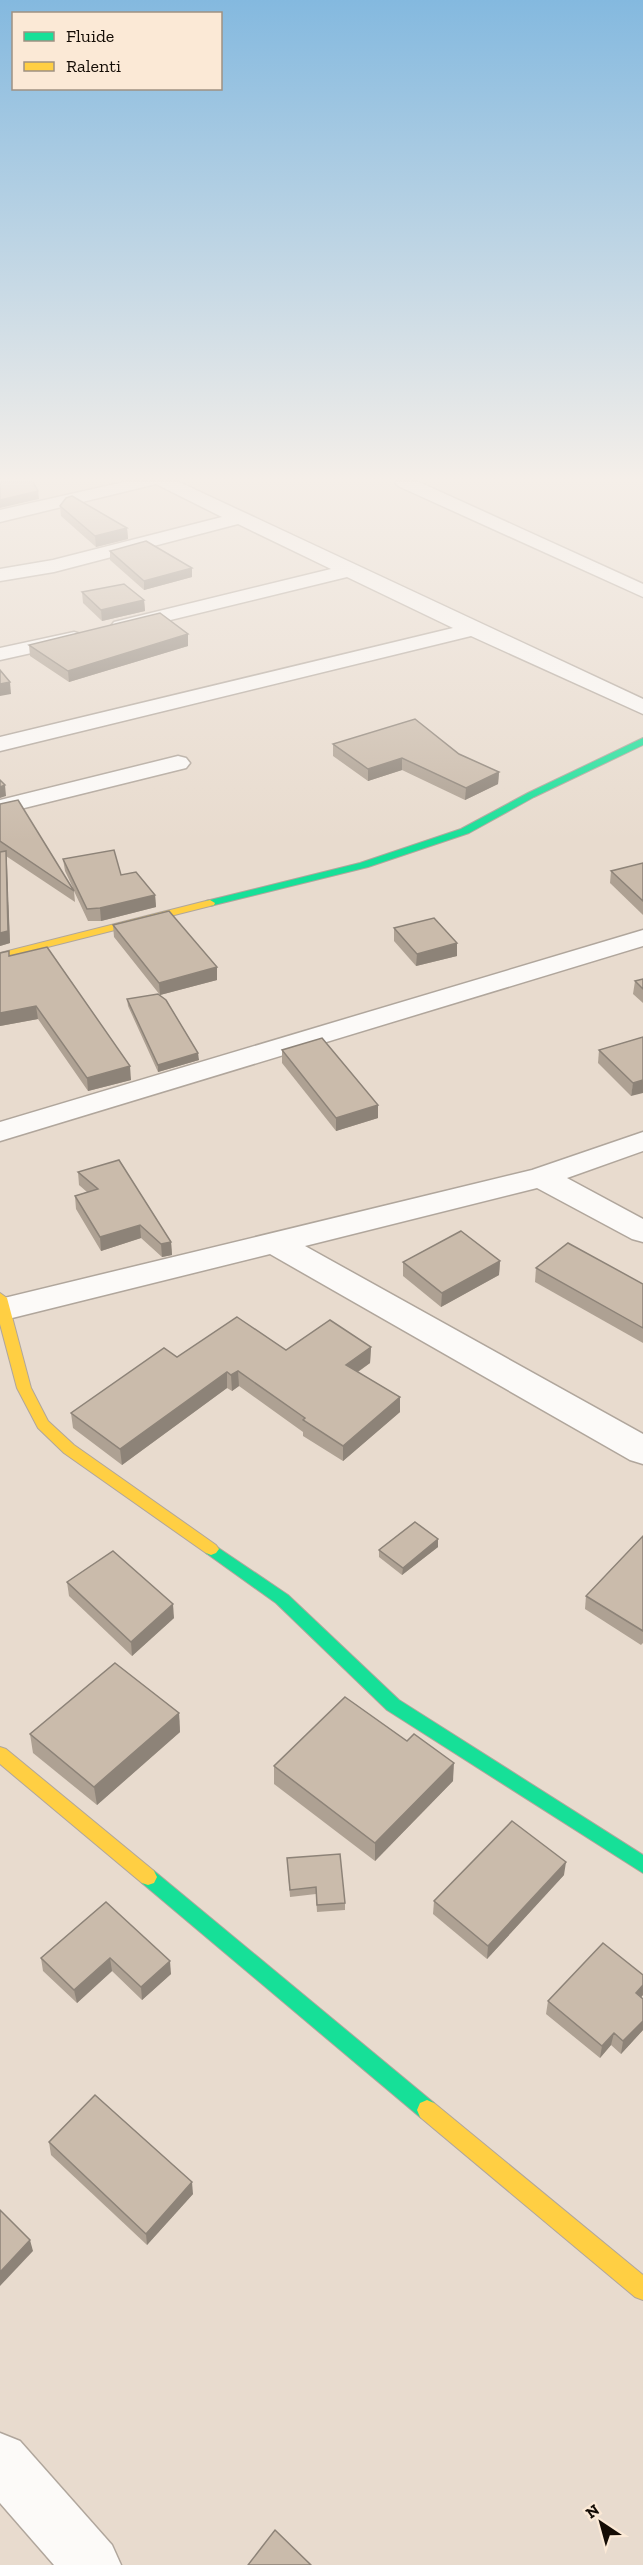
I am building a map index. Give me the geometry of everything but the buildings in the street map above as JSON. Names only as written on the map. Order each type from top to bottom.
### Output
[{"type":"street","points":[[0,654],[221,602]]},
{"type":"street","points":[[416,602],[643,707]]},
{"type":"street","points":[[0,744],[472,629]]},
{"type":"street","points":[[0,956],[364,865],[465,831],[531,795],[643,741]]},
{"type":"street","points":[[0,807],[178,763]]},
{"type":"street","points":[[0,1132],[643,938]]},
{"type":"street","points":[[643,1142],[541,1177],[273,1242],[2,1304],[24,1388],[43,1424],[69,1449],[282,1599],[393,1705],[643,1865]]},
{"type":"street","points":[[541,1177],[643,1232]]},
{"type":"street","points":[[273,1242],[643,1451]]},
{"type":"street","points":[[0,1754],[643,2289]]},
{"type":"street","points":[[0,2461],[92,2565]]},
{"type":"traffic: fast","points":[[210,903],[364,865],[465,831],[531,795],[643,741]]},
{"type":"traffic: fast","points":[[211,1549],[282,1599],[393,1705],[643,1865]]},
{"type":"traffic: fast","points":[[148,1877],[427,2110]]},
{"type":"traffic: slow","points":[[0,956],[210,903]]},
{"type":"traffic: slow","points":[[0,1298],[24,1388],[43,1424],[69,1449],[211,1549]]},
{"type":"traffic: slow","points":[[0,1754],[148,1877]]},
{"type":"traffic: slow","points":[[427,2110],[643,2289]]}]
